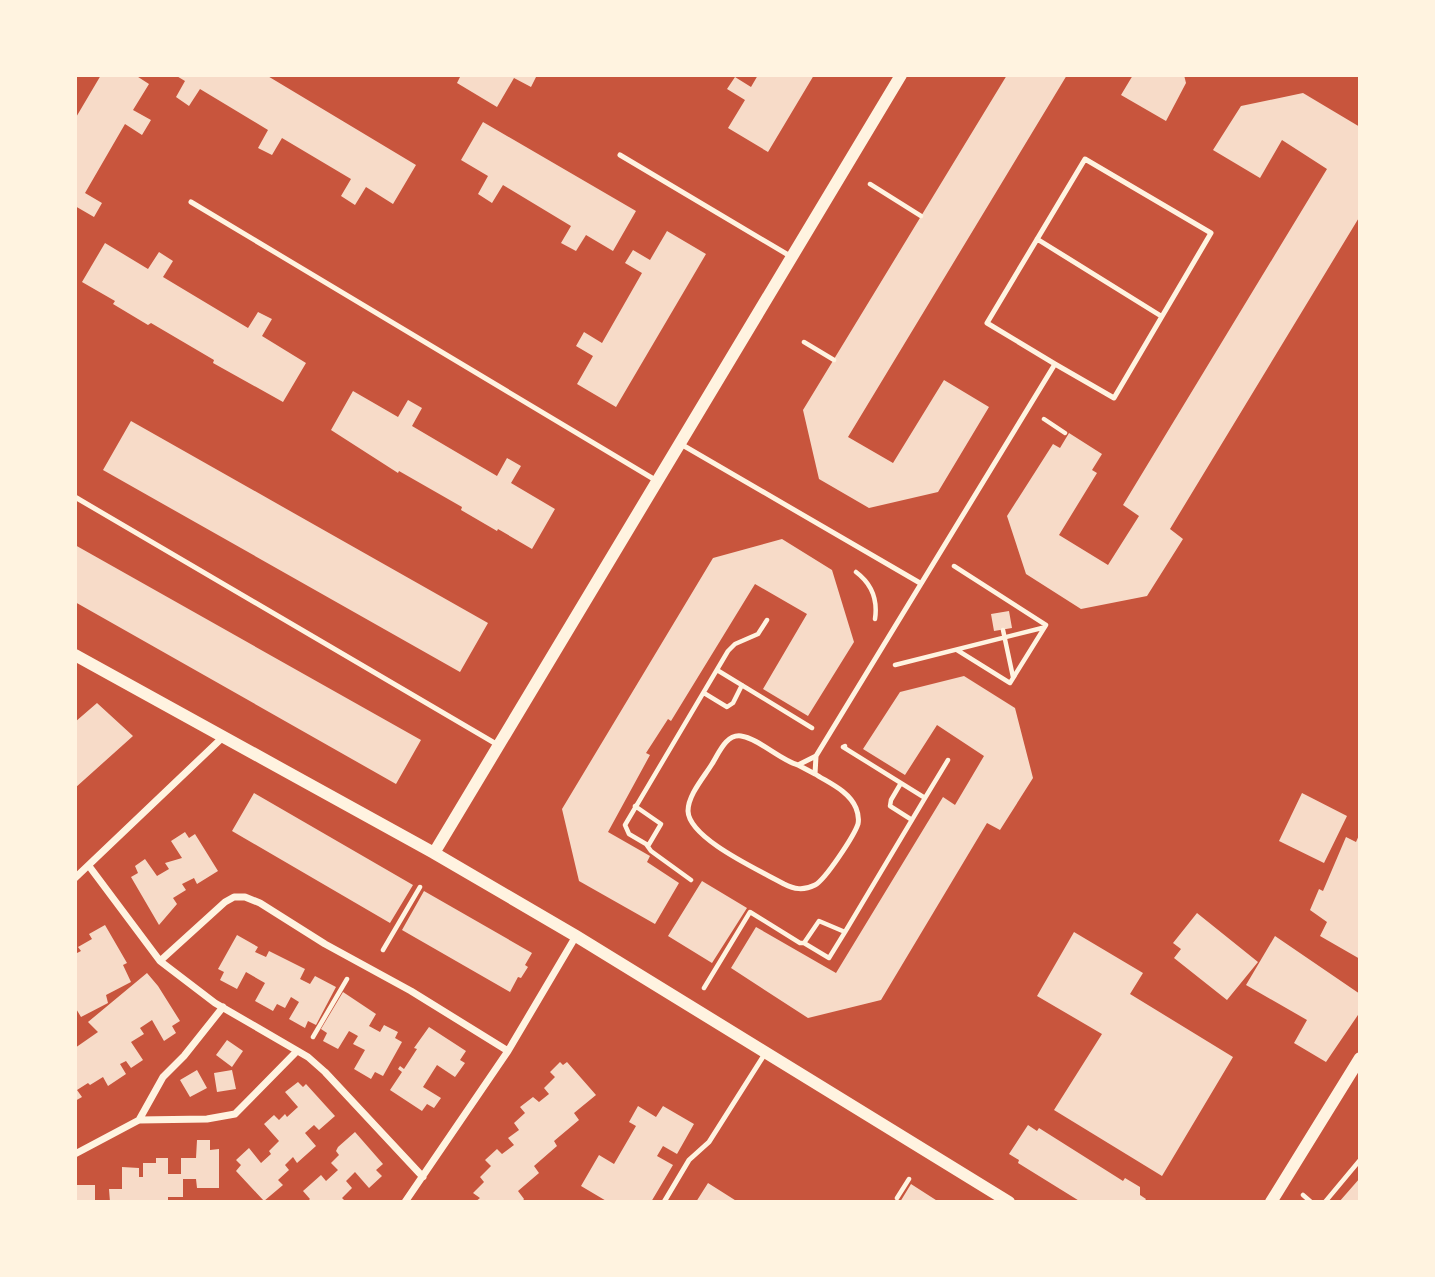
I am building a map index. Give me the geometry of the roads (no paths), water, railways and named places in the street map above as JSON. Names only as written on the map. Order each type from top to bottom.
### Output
[{"type":"street","points":[[434,853],[901,75]]},
{"type":"street","points":[[75,655],[434,853],[576,936],[1009,1202]]},
{"type":"street","points":[[75,878],[223,737]]},
{"type":"street","points":[[89,866],[160,961],[223,1007],[297,1051],[325,1072],[423,1177]]},
{"type":"street","points":[[160,961],[225,902],[234,897],[245,897],[260,902],[325,944],[411,991],[508,1051]]},
{"type":"street","points":[[405,1202],[508,1051],[576,936]]},
{"type":"street","points":[[139,1119],[163,1077],[184,1056],[223,1007]]},
{"type":"street","points":[[75,1154],[139,1119],[207,1119],[235,1114],[297,1051]]},
{"type":"street","points":[[1271,1202],[1360,1058]]},
{"type":"lane","points":[[620,155],[790,256]]},
{"type":"lane","points":[[1085,159],[1212,233],[1114,398],[987,323],[1037,239],[1085,159]]},
{"type":"lane","points":[[191,202],[657,481]]},
{"type":"lane","points":[[1037,239],[1161,316]]},
{"type":"lane","points":[[815,774],[816,756],[1055,363]]},
{"type":"lane","points":[[679,443],[920,583]]},
{"type":"lane","points":[[75,497],[498,745]]},
{"type":"lane","points":[[743,736],[787,762],[798,765],[842,791],[858,811],[859,822],[827,875],[818,884],[795,889],[712,842],[693,824],[688,813],[690,802],[723,745],[733,737],[743,736]]},
{"type":"lane","points":[[798,765],[816,756]]},
{"type":"lane","points":[[664,1202],[689,1160],[709,1142],[766,1052]]}]
